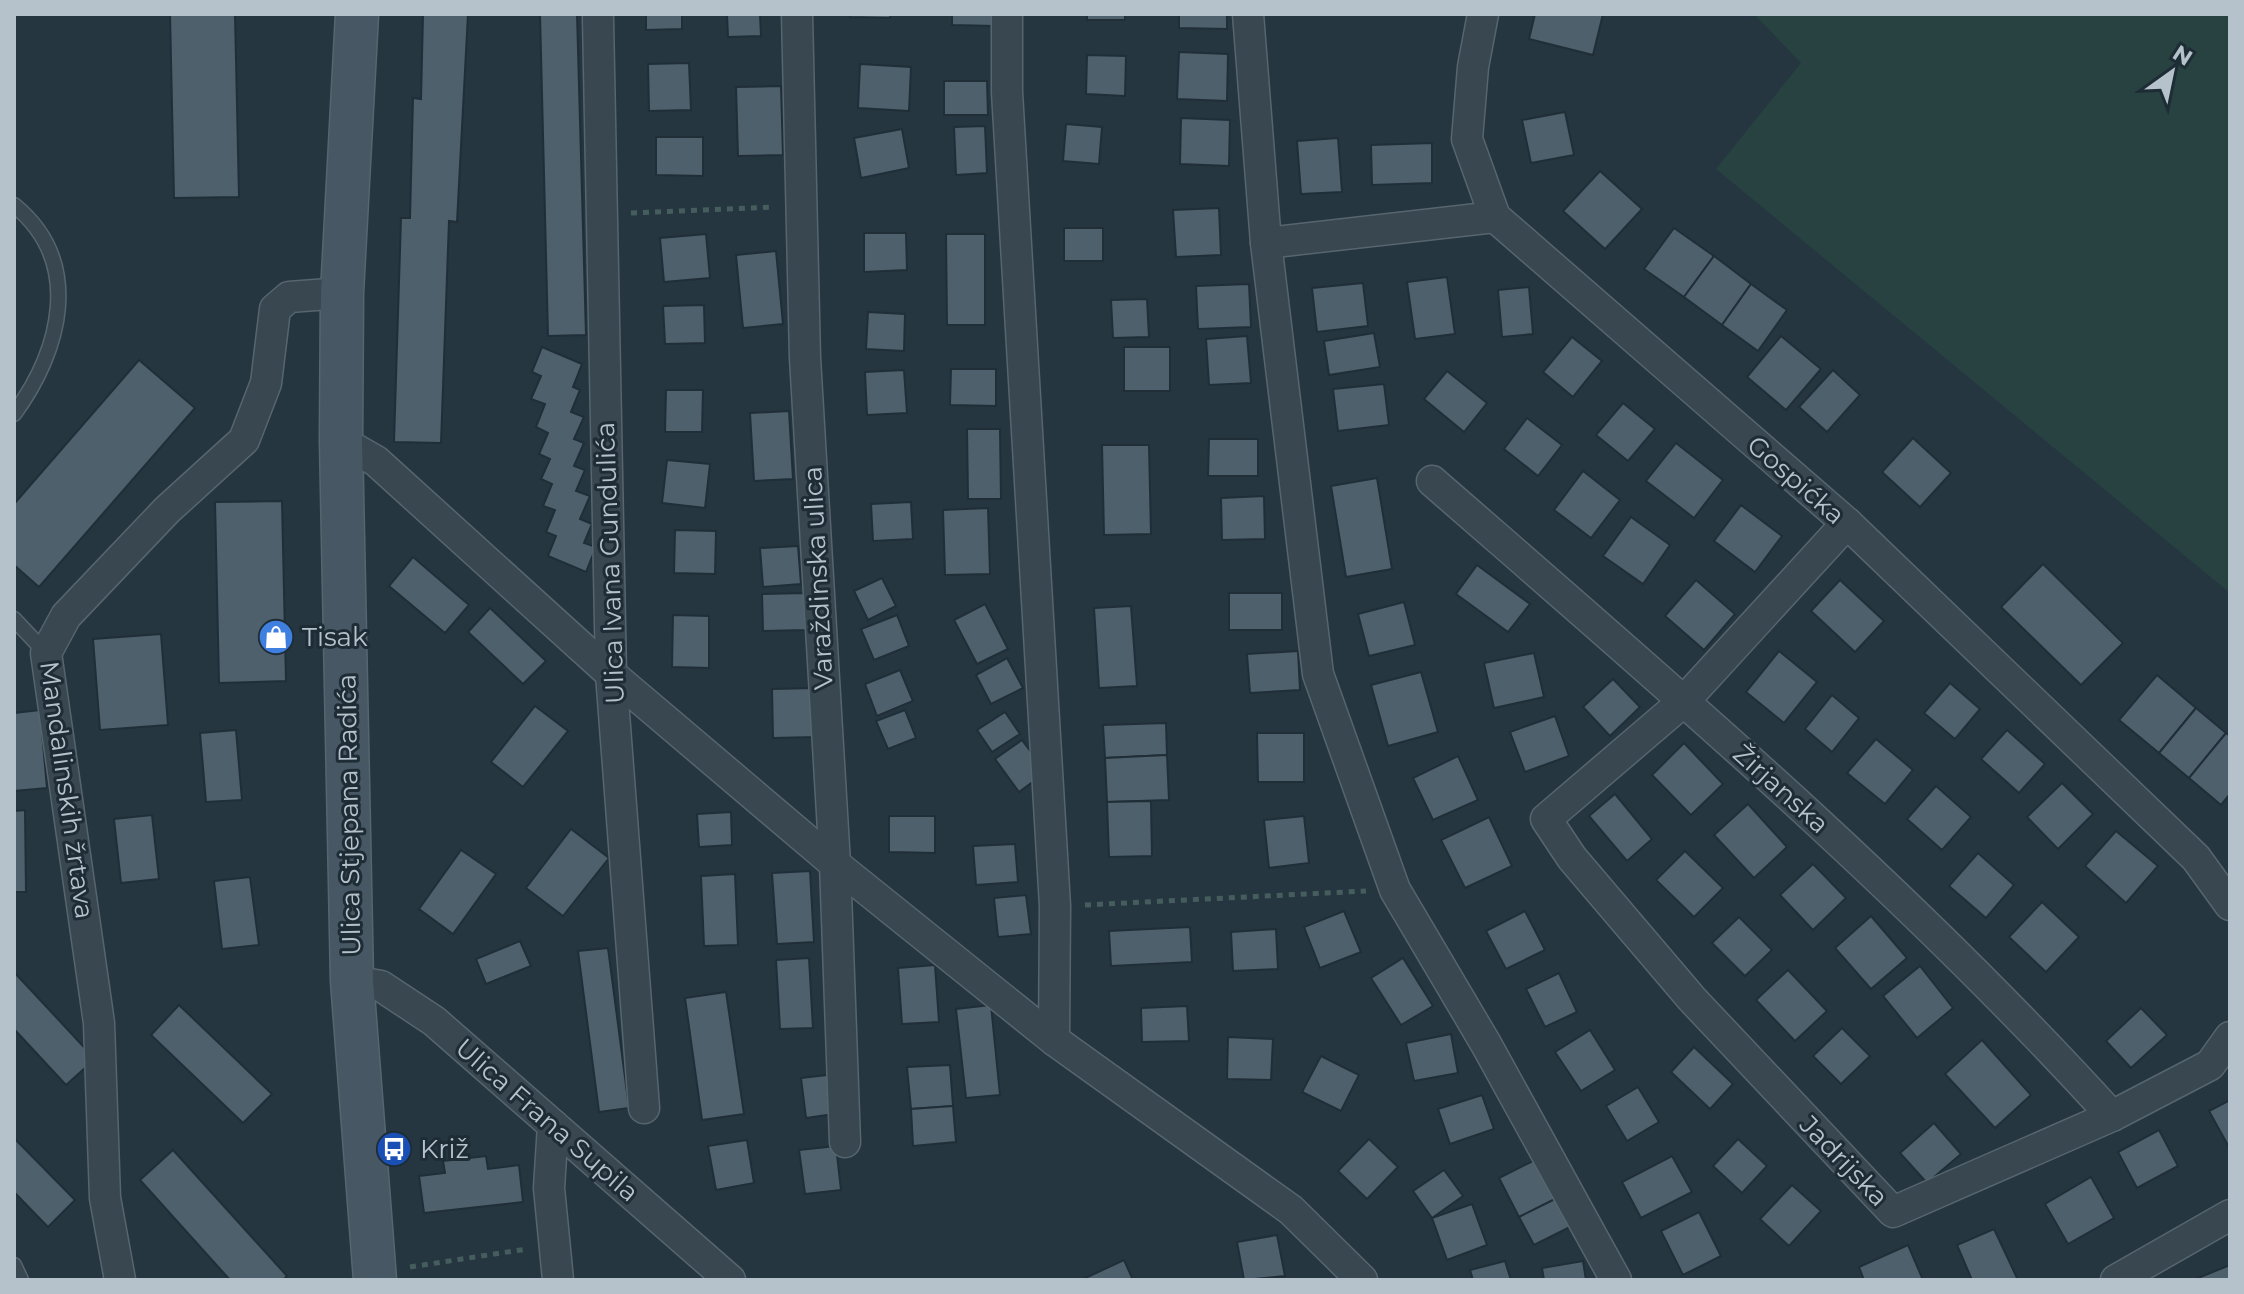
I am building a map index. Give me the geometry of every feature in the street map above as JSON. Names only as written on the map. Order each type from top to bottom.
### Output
[{"type":"main road","name":"Ulica Stjepana Radića","points":[[357,14],[342,293],[341,441],[352,981],[392,1274]]},
{"type":"street","name":"Varaždinska ulica","points":[[797,14],[805,358],[835,864],[845,1142]]},
{"type":"street","points":[[1007,14],[1007,92],[1055,906],[1054,1040]]},
{"type":"street","points":[[1248,14],[1266,243],[1318,674],[1395,890],[1486,1044],[1616,1280]]},
{"type":"street","name":"Gospićka","points":[[1483,14],[1473,67],[1467,139],[1495,217],[1847,523],[2196,858],[2230,905]]},
{"type":"street","name":"Ulica Ivana Gundulića","points":[[598,18],[611,674],[644,1108]]},
{"type":"street","points":[[1266,243],[1495,217]]},
{"type":"street","name":"Mandalinskih žrtava","points":[[120,1280],[105,1198],[99,1023],[46,653],[66,616],[167,510],[244,440],[266,383],[275,309],[289,297],[342,293]]},
{"type":"street","points":[[341,441],[376,461],[409,489],[611,674],[835,864],[1054,1040],[1291,1210],[1362,1280]]},
{"type":"street","name":"Žirjanska","points":[[1432,481],[1684,701],[1915,911],[2016,1011],[2112,1116]]},
{"type":"street","points":[[1684,701],[1847,523]]},
{"type":"street","name":"Jadrijska","points":[[1684,701],[1546,819],[1572,858],[1692,999],[1893,1212],[2112,1116],[2210,1065],[2230,1037]]},
{"type":"street","name":"Ulica Frana Supila","points":[[352,981],[381,986],[399,995],[434,1021],[730,1280]]},
{"type":"street","points":[[553,1125],[549,1188],[558,1280]]},
{"type":"street","points":[[2116,1280],[2230,1215]]},
{"type":"lane","points":[[14,205],[34,221],[53,254],[60,297],[51,352],[14,414]]},
{"type":"lane","points":[[14,619],[46,653]]},
{"type":"lane","points":[[14,1265],[21,1280]]},
{"type":"path","points":[[602,214],[802,206]]},
{"type":"path","points":[[1055,906],[1395,890]]},
{"type":"path","points":[[392,1274],[554,1245]]},
{"type":"green space","points":[[1754,14],[2230,14],[2230,593],[1716,169],[1801,63]]},
{"type":"building","points":[[170,14],[235,14],[239,197],[174,198]]},
{"type":"building","points":[[423,14],[468,14],[457,222],[449,221],[441,443],[394,442],[401,218],[410,218],[413,98],[421,99]]},
{"type":"building","points":[[540,14],[577,14],[586,335],[548,336]]},
{"type":"building","points":[[646,14],[682,14],[682,29],[646,30]]},
{"type":"building","points":[[727,14],[760,14],[761,36],[728,37]]},
{"type":"building","points":[[851,14],[890,14],[890,18],[850,17]]},
{"type":"building","points":[[952,14],[995,14],[995,26],[952,25]]},
{"type":"building","points":[[1087,14],[1125,14],[1125,20],[1087,20]]},
{"type":"building","points":[[1179,14],[1227,14],[1227,29],[1179,28]]},
{"type":"building","points":[[1535,14],[1603,14],[1593,55],[1529,39]]},
{"type":"building","points":[[1179,52],[1228,54],[1227,101],[1177,99]]},
{"type":"building","points":[[1087,55],[1126,56],[1125,96],[1086,94]]},
{"type":"building","points":[[689,63],[691,110],[649,111],[648,64]]},
{"type":"building","points":[[860,64],[911,67],[909,111],[858,108]]},
{"type":"building","points":[[944,81],[987,81],[988,115],[944,115]]},
{"type":"building","points":[[781,86],[783,155],[738,156],[736,87]]},
{"type":"building","points":[[1565,112],[1574,155],[1531,163],[1522,120]]},
{"type":"building","points":[[1181,118],[1230,120],[1229,166],[1180,164]]},
{"type":"building","points":[[1066,124],[1102,127],[1099,164],[1063,161]]},
{"type":"building","points":[[985,126],[987,173],[956,175],[954,127]]},
{"type":"building","points":[[902,129],[909,168],[861,178],[854,138]]},
{"type":"building","points":[[656,137],[703,137],[703,176],[656,175]]},
{"type":"building","points":[[1338,138],[1342,192],[1301,194],[1297,141]]},
{"type":"building","points":[[1432,143],[1432,183],[1372,185],[1371,145]]},
{"type":"building","points":[[1600,171],[1642,209],[1605,249],[1563,211]]},
{"type":"building","points":[[1219,208],[1221,255],[1176,257],[1173,210]]},
{"type":"building","points":[[1064,228],[1103,228],[1103,261],[1064,261]]},
{"type":"building","points":[[1674,228],[1714,256],[1684,297],[1644,269]]},
{"type":"building","points":[[864,233],[906,233],[907,270],[864,272]]},
{"type":"building","points":[[706,234],[710,278],[664,282],[660,238]]},
{"type":"building","points":[[946,234],[985,234],[985,325],[947,325]]},
{"type":"building","points":[[776,251],[783,324],[743,328],[736,255]]},
{"type":"building","points":[[1714,256],[1751,284],[1722,325],[1684,297]]},
{"type":"building","points":[[1447,277],[1455,334],[1415,339],[1407,282]]},
{"type":"building","points":[[1363,283],[1368,326],[1317,332],[1312,288]]},
{"type":"building","points":[[1249,284],[1251,327],[1198,329],[1196,286]]},
{"type":"building","points":[[1751,284],[1787,310],[1758,351],[1722,325]]},
{"type":"building","points":[[1529,287],[1533,334],[1502,337],[1498,290]]},
{"type":"building","points":[[1147,299],[1149,337],[1113,338],[1111,300]]},
{"type":"building","points":[[704,305],[705,343],[665,344],[663,306]]},
{"type":"building","points":[[868,312],[905,314],[904,351],[866,349]]},
{"type":"building","points":[[1374,333],[1380,367],[1329,375],[1324,341]]},
{"type":"building","points":[[1247,336],[1251,383],[1209,385],[1206,339]]},
{"type":"building","points":[[1781,336],[1821,369],[1786,410],[1747,377]]},
{"type":"building","points":[[1572,337],[1602,361],[1573,397],[1543,372]]},
{"type":"building","points":[[542,347],[582,364],[573,387],[580,390],[571,412],[584,417],[574,439],[584,443],[574,466],[585,470],[576,491],[590,496],[580,519],[592,524],[584,543],[596,547],[586,572],[548,556],[556,536],[546,532],[555,510],[543,506],[552,484],[541,479],[550,459],[539,454],[548,433],[536,427],[545,404],[531,399],[541,376],[532,372]]},
{"type":"building","points":[[1124,347],[1170,347],[1170,391],[1124,391]]},
{"type":"building","points":[[139,360],[195,408],[39,587],[14,565],[14,504]]},
{"type":"building","points":[[951,369],[996,369],[996,406],[950,405]]},
{"type":"building","points":[[904,370],[907,413],[867,415],[865,372]]},
{"type":"building","points":[[1833,370],[1860,395],[1827,432],[1799,407]]},
{"type":"building","points":[[1447,371],[1487,403],[1464,432],[1424,399]]},
{"type":"building","points":[[1384,384],[1389,425],[1338,431],[1333,389]]},
{"type":"building","points":[[666,390],[703,390],[702,432],[665,432]]},
{"type":"building","points":[[1623,403],[1655,429],[1628,461],[1596,435]]},
{"type":"building","points":[[789,411],[793,479],[754,481],[750,413]]},
{"type":"building","points":[[1527,418],[1562,445],[1538,476],[1504,449]]},
{"type":"building","points":[[967,429],[1000,429],[1001,499],[968,499]]},
{"type":"building","points":[[1913,438],[1951,473],[1920,507],[1882,472]]},
{"type":"building","points":[[1209,439],[1258,439],[1258,476],[1208,476]]},
{"type":"building","points":[[1676,443],[1723,480],[1694,518],[1646,481]]},
{"type":"building","points":[[1102,445],[1149,445],[1151,534],[1104,535]]},
{"type":"building","points":[[667,460],[710,464],[705,508],[662,503]]},
{"type":"building","points":[[1583,471],[1620,500],[1591,538],[1554,510]]},
{"type":"building","points":[[1377,478],[1392,569],[1346,577],[1331,486]]},
{"type":"building","points":[[1264,496],[1265,539],[1222,540],[1221,498]]},
{"type":"building","points":[[282,501],[286,681],[219,683],[215,502]]},
{"type":"building","points":[[911,502],[913,539],[873,541],[871,504]]},
{"type":"building","points":[[1741,505],[1782,536],[1755,572],[1714,541]]},
{"type":"building","points":[[988,508],[990,574],[945,575],[943,510]]},
{"type":"building","points":[[1631,517],[1670,545],[1643,584],[1603,556]]},
{"type":"building","points":[[675,530],[716,531],[715,574],[674,573]]},
{"type":"building","points":[[798,546],[801,584],[763,587],[760,548]]},
{"type":"building","points":[[413,557],[469,605],[445,633],[389,586]]},
{"type":"building","points":[[2043,564],[2123,643],[2081,685],[2001,607]]},
{"type":"building","points":[[1477,565],[1530,604],[1508,632],[1456,594]]},
{"type":"building","points":[[882,578],[896,606],[868,620],[854,591]]},
{"type":"building","points":[[1696,580],[1735,614],[1704,650],[1665,616]]},
{"type":"building","points":[[1840,580],[1884,621],[1855,652],[1811,611]]},
{"type":"building","points":[[805,593],[806,630],[763,631],[762,594]]},
{"type":"building","points":[[1229,593],[1282,593],[1282,630],[1229,630]]},
{"type":"building","points":[[1404,602],[1415,645],[1369,656],[1358,614]]},
{"type":"building","points":[[985,604],[1008,649],[977,664],[954,620]]},
{"type":"building","points":[[1131,606],[1137,686],[1099,688],[1094,608]]},
{"type":"building","points":[[490,608],[546,661],[523,684],[468,632]]},
{"type":"building","points":[[673,615],[709,616],[709,668],[672,667]]},
{"type":"building","points":[[897,615],[909,646],[874,660],[861,629]]},
{"type":"building","points":[[161,634],[168,725],[100,730],[93,639]]},
{"type":"building","points":[[1298,651],[1300,690],[1250,693],[1247,654]]},
{"type":"building","points":[[1779,651],[1817,682],[1784,723],[1746,692]]},
{"type":"building","points":[[1534,653],[1544,697],[1494,708],[1484,663]]},
{"type":"building","points":[[1007,658],[1023,688],[991,704],[976,675]]},
{"type":"building","points":[[900,670],[913,701],[877,716],[865,684]]},
{"type":"building","points":[[1421,672],[1438,732],[1388,746],[1371,685]]},
{"type":"building","points":[[2157,675],[2196,708],[2159,753],[2119,720]]},
{"type":"building","points":[[1613,679],[1640,707],[1610,736],[1583,707]]},
{"type":"building","points":[[1950,683],[1980,709],[1955,739],[1924,713]]},
{"type":"building","points":[[815,688],[816,737],[773,738],[772,689]]},
{"type":"building","points":[[1832,695],[1859,718],[1832,752],[1805,729]]},
{"type":"building","points":[[535,706],[568,731],[523,787],[491,762]]},
{"type":"building","points":[[2196,708],[2226,733],[2189,778],[2159,753]]},
{"type":"building","points":[[40,710],[47,788],[14,791],[14,713]]},
{"type":"building","points":[[905,710],[916,738],[888,749],[876,721]]},
{"type":"building","points":[[1005,712],[1020,734],[992,752],[977,730]]},
{"type":"building","points":[[1555,716],[1569,756],[1525,772],[1510,732]]},
{"type":"building","points":[[1166,723],[1167,755],[1105,758],[1103,725]]},
{"type":"building","points":[[236,730],[242,800],[206,802],[200,733]]},
{"type":"building","points":[[2007,730],[2045,764],[2019,793],[1981,759]]},
{"type":"building","points":[[1257,733],[1304,733],[1304,782],[1258,782]]},
{"type":"building","points":[[2226,733],[2230,736],[2230,794],[2221,805],[2189,778]]},
{"type":"building","points":[[1876,739],[1913,770],[1885,804],[1847,773]]},
{"type":"building","points":[[1022,740],[1046,772],[1019,792],[995,759]]},
{"type":"building","points":[[1684,743],[1723,784],[1691,815],[1652,775]]},
{"type":"building","points":[[1167,755],[1169,800],[1107,802],[1105,758]]},
{"type":"building","points":[[1458,756],[1478,800],[1433,820],[1413,778]]},
{"type":"building","points":[[2062,783],[2093,814],[2058,849],[2027,817]]},
{"type":"building","points":[[1936,786],[1971,817],[1942,850],[1907,819]]},
{"type":"building","points":[[1615,794],[1652,839],[1627,861],[1589,816]]},
{"type":"building","points":[[1151,801],[1152,856],[1109,857],[1107,802]]},
{"type":"building","points":[[1748,804],[1787,847],[1754,878],[1714,835]]},
{"type":"building","points":[[25,810],[26,892],[14,892],[14,811]]},
{"type":"building","points":[[731,812],[732,845],[699,847],[697,814]]},
{"type":"building","points":[[152,815],[159,879],[121,883],[114,819]]},
{"type":"building","points":[[889,816],[935,816],[935,853],[889,852]]},
{"type":"building","points":[[1304,816],[1309,863],[1269,868],[1264,820]]},
{"type":"building","points":[[1489,817],[1512,866],[1465,888],[1441,840]]},
{"type":"building","points":[[571,829],[609,858],[563,916],[526,888]]},
{"type":"building","points":[[2116,831],[2158,866],[2126,903],[2085,866]]},
{"type":"building","points":[[1015,844],[1018,882],[976,885],[973,846]]},
{"type":"building","points":[[461,850],[496,874],[453,934],[419,909]]},
{"type":"building","points":[[1685,851],[1723,888],[1694,917],[1656,880]]},
{"type":"building","points":[[1978,853],[2014,885],[1986,918],[1949,886]]},
{"type":"building","points":[[1813,864],[1846,898],[1813,930],[1780,895]]},
{"type":"building","points":[[810,871],[814,942],[777,944],[772,873]]},
{"type":"building","points":[[735,874],[738,945],[704,946],[701,876]]},
{"type":"building","points":[[250,877],[259,945],[222,949],[214,881]]},
{"type":"building","points":[[1026,895],[1031,934],[998,937],[994,898]]},
{"type":"building","points":[[2042,902],[2079,937],[2046,972],[2009,937]]},
{"type":"building","points":[[1344,911],[1361,952],[1320,968],[1304,927]]},
{"type":"building","points":[[1525,911],[1545,950],[1506,969],[1486,931]]},
{"type":"building","points":[[1871,916],[1907,958],[1871,989],[1835,948]]},
{"type":"building","points":[[1739,917],[1772,950],[1745,976],[1712,943]]},
{"type":"building","points":[[1190,927],[1192,962],[1111,966],[1109,931]]},
{"type":"building","points":[[1276,929],[1278,969],[1233,971],[1231,932]]},
{"type":"building","points":[[520,941],[531,966],[486,984],[476,959]]},
{"type":"building","points":[[608,948],[629,1108],[599,1112],[578,951]]},
{"type":"building","points":[[809,958],[813,1028],[780,1029],[776,960]]},
{"type":"building","points":[[1403,958],[1433,1006],[1401,1025],[1371,978]]},
{"type":"building","points":[[935,965],[939,1022],[902,1024],[898,968]]},
{"type":"building","points":[[1920,966],[1953,1008],[1917,1038],[1883,996]]},
{"type":"building","points":[[1788,970],[1827,1011],[1795,1041],[1756,1000]]},
{"type":"building","points":[[14,972],[95,1059],[66,1085],[14,1029]]},
{"type":"building","points":[[1559,973],[1577,1012],[1545,1027],[1526,989]]},
{"type":"building","points":[[726,992],[744,1114],[702,1120],[685,998]]},
{"type":"building","points":[[179,1005],[272,1094],[243,1123],[151,1035]]},
{"type":"building","points":[[991,1005],[1000,1095],[966,1098],[956,1009]]},
{"type":"building","points":[[1187,1006],[1189,1041],[1142,1042],[1141,1008]]},
{"type":"building","points":[[2141,1008],[2167,1035],[2131,1068],[2106,1041]]},
{"type":"building","points":[[1842,1028],[1870,1056],[1841,1084],[1813,1056]]},
{"type":"building","points":[[1590,1030],[1615,1070],[1581,1091],[1555,1052]]},
{"type":"building","points":[[1451,1034],[1458,1073],[1414,1081],[1406,1043]]},
{"type":"building","points":[[1228,1037],[1273,1039],[1271,1080],[1227,1079]]},
{"type":"building","points":[[1982,1040],[2031,1095],[1995,1128],[1945,1074]]},
{"type":"building","points":[[1694,1047],[1733,1084],[1710,1109],[1671,1072]]},
{"type":"building","points":[[1321,1056],[1359,1075],[1341,1111],[1302,1092]]},
{"type":"building","points":[[950,1065],[953,1106],[911,1109],[907,1067]]},
{"type":"building","points":[[836,1074],[841,1113],[806,1118],[801,1078]]},
{"type":"building","points":[[1638,1087],[1659,1122],[1627,1141],[1606,1106]]},
{"type":"building","points":[[1482,1095],[1494,1129],[1450,1144],[1438,1109]]},
{"type":"building","points":[[2230,1100],[2230,1149],[2209,1111]]},
{"type":"building","points":[[953,1106],[956,1142],[913,1146],[911,1109]]},
{"type":"building","points":[[1934,1123],[1961,1154],[1927,1183],[1900,1153]]},
{"type":"building","points":[[2159,1130],[2178,1166],[2137,1188],[2118,1152]]},
{"type":"building","points":[[14,1138],[75,1200],[48,1227],[14,1192]]},
{"type":"building","points":[[1369,1139],[1398,1167],[1367,1199],[1338,1171]]},
{"type":"building","points":[[1738,1139],[1767,1166],[1742,1193],[1713,1166]]},
{"type":"building","points":[[747,1140],[754,1183],[716,1190],[708,1146]]},
{"type":"building","points":[[836,1146],[841,1190],[805,1194],[799,1150]]},
{"type":"building","points":[[173,1150],[287,1276],[283,1280],[230,1280],[140,1180]]},
{"type":"building","points":[[486,1156],[488,1169],[519,1165],[523,1202],[424,1213],[419,1176],[445,1173],[443,1161]]},
{"type":"building","points":[[1672,1156],[1692,1192],[1641,1218],[1622,1182]]},
{"type":"building","points":[[1535,1160],[1555,1199],[1519,1217],[1499,1178]]},
{"type":"building","points":[[1444,1170],[1463,1196],[1432,1218],[1413,1191]]},
{"type":"building","points":[[2091,1177],[2114,1218],[2068,1244],[2045,1204]]},
{"type":"building","points":[[1792,1185],[1821,1211],[1789,1246],[1760,1219]]},
{"type":"building","points":[[1555,1199],[1570,1227],[1534,1245],[1519,1217]]},
{"type":"building","points":[[1472,1204],[1487,1245],[1447,1260],[1432,1218]]},
{"type":"building","points":[[1699,1212],[1721,1256],[1683,1275],[1661,1231]]},
{"type":"building","points":[[1994,1229],[2018,1280],[1972,1280],[1957,1245]]},
{"type":"building","points":[[1277,1235],[1285,1276],[1244,1280],[1237,1242]]},
{"type":"building","points":[[1908,1245],[1923,1280],[1864,1280],[1859,1267]]},
{"type":"building","points":[[1124,1260],[1133,1280],[1081,1280]]},
{"type":"building","points":[[1505,1261],[1511,1280],[1473,1280],[1470,1270]]},
{"type":"building","points":[[1583,1261],[1586,1280],[1544,1280],[1542,1268]]},
{"type":"building","points":[[2230,1265],[2230,1280],[2193,1280]]},
{"type":"place","name":"Tisak","points":[[276,637]]},
{"type":"place","name":"Križ","points":[[394,1149]]}]
